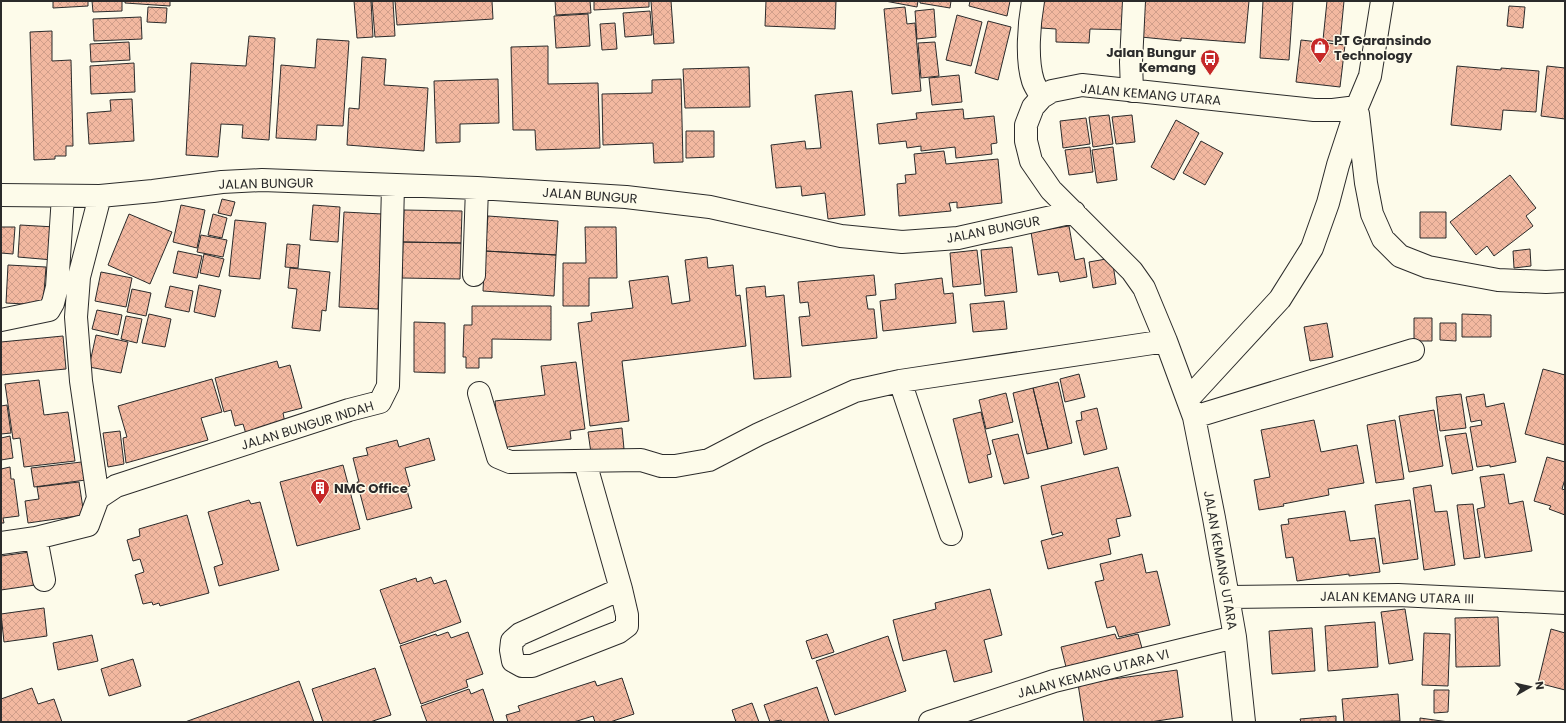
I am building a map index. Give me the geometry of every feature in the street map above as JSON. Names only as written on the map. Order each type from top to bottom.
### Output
[{"type":"street","points":[[1033,1],[1030,18],[1029,59],[1033,82],[1042,97]]},
{"type":"street","points":[[1132,91],[1131,62],[1134,1]]},
{"type":"street","points":[[1191,408],[1280,299],[1312,248],[1328,203],[1338,165],[1357,107],[1370,76],[1382,1]]},
{"type":"street","name":"JALAN KEMANG UTARA","points":[[1244,722],[1229,597],[1191,408],[1144,288],[1132,271],[1051,190],[1031,161],[1026,141],[1026,125],[1033,107],[1042,97],[1052,91],[1082,86],[1314,110],[1333,110],[1357,107]]},
{"type":"street","points":[[1357,107],[1366,184],[1372,214],[1383,239],[1400,256],[1428,267],[1498,280],[1546,282],[1565,281]]},
{"type":"street","name":"JALAN BUNGUR","points":[[1,195],[100,196],[222,182],[262,180],[478,188],[626,197],[710,207],[841,236],[902,242],[958,238],[1074,212]]},
{"type":"street","name":"JALAN BUNGUR INDAH","points":[[98,498],[116,486],[350,410],[380,402],[388,386],[389,380],[393,186]]},
{"type":"street","points":[[474,275],[478,188]]},
{"type":"street","points":[[1,320],[49,310],[53,303],[57,287],[63,196]]},
{"type":"street","points":[[1,543],[36,538],[88,525],[98,498],[81,381],[76,317],[79,277],[100,196]]},
{"type":"street","points":[[478,393],[498,457],[510,462],[641,460],[661,466],[675,466],[709,460],[759,434],[855,390],[900,381],[1166,341]]},
{"type":"street","points":[[1191,408],[1413,350]]},
{"type":"street","points":[[900,381],[950,534]]},
{"type":"street","points":[[585,462],[621,589],[627,615],[627,626],[619,632],[532,666],[522,666],[513,661],[511,650],[512,641],[520,634],[621,589]]},
{"type":"street","points":[[36,538],[44,580]]},
{"type":"street","name":"JALAN KEMANG UTARA III","points":[[1229,597],[1398,595],[1565,603]]},
{"type":"street","name":"JALAN KEMANG UTARA VI","points":[[930,722],[1054,681],[1235,637]]},
{"type":"building","points":[[53,1],[88,1],[88,6],[53,8]]},
{"type":"building","points":[[92,1],[122,1],[122,11],[93,12]]},
{"type":"building","points":[[125,1],[170,1],[170,6],[125,3]]},
{"type":"building","points":[[354,1],[371,1],[373,37],[357,38]]},
{"type":"building","points":[[372,1],[393,1],[395,36],[375,37]]},
{"type":"building","points":[[395,1],[492,1],[493,19],[397,25]]},
{"type":"building","points":[[555,1],[590,1],[591,13],[556,15]]},
{"type":"building","points":[[594,1],[649,1],[649,7],[594,10]]},
{"type":"building","points":[[651,1],[671,1],[674,43],[654,44]]},
{"type":"building","points":[[766,1],[836,1],[835,29],[765,26]]},
{"type":"building","points":[[885,1],[918,1],[917,7]]},
{"type":"building","points":[[920,1],[951,1],[950,8],[920,3]]},
{"type":"building","points":[[970,1],[1010,1],[1007,16],[969,6]]},
{"type":"building","points":[[1042,1],[1132,1],[1131,30],[1090,29],[1089,43],[1056,42],[1056,29],[1041,28]]},
{"type":"building","points":[[1144,1],[1249,1],[1245,43],[1181,38],[1181,41],[1141,37]]},
{"type":"building","points":[[1263,1],[1293,1],[1289,60],[1260,58]]},
{"type":"building","points":[[1327,1],[1344,1],[1340,42],[1323,40]]},
{"type":"building","points":[[1509,6],[1525,7],[1523,28],[1507,26]]},
{"type":"building","points":[[148,7],[167,8],[166,23],[147,22]]},
{"type":"building","points":[[905,7],[907,24],[915,23],[921,91],[892,94],[884,9]]},
{"type":"building","points":[[934,9],[936,37],[917,39],[915,11]]},
{"type":"building","points":[[650,11],[652,35],[625,37],[623,13]]},
{"type":"building","points":[[588,14],[590,46],[556,48],[554,16]]},
{"type":"building","points":[[957,15],[982,22],[971,66],[946,60]]},
{"type":"building","points":[[141,17],[142,39],[94,41],[93,19]]},
{"type":"building","points":[[988,21],[1011,27],[998,80],[975,73]]},
{"type":"building","points":[[615,23],[617,49],[602,50],[600,24]]},
{"type":"building","points":[[52,31],[52,61],[71,60],[73,146],[66,146],[66,156],[55,156],[55,159],[34,160],[30,32]]},
{"type":"building","points":[[249,36],[275,38],[269,140],[242,138],[243,125],[221,124],[218,157],[186,155],[191,63],[246,66]]},
{"type":"building","points":[[317,39],[349,41],[343,126],[317,125],[316,140],[276,138],[281,65],[315,68]]},
{"type":"building","name":"PT Garansindo Technology","points":[[1301,40],[1345,45],[1340,87],[1296,82]]},
{"type":"building","points":[[129,42],[130,60],[91,62],[90,44]]},
{"type":"building","points":[[935,42],[939,76],[921,78],[918,43]]},
{"type":"building","points":[[548,46],[548,84],[598,83],[600,148],[536,150],[535,130],[513,130],[511,47]]},
{"type":"building","points":[[362,57],[386,59],[384,85],[428,88],[424,151],[347,145],[349,108],[359,109]]},
{"type":"building","points":[[134,63],[135,92],[91,94],[90,66]]},
{"type":"building","points":[[1457,66],[1501,70],[1501,68],[1539,71],[1536,112],[1503,110],[1501,130],[1451,125]]},
{"type":"building","points":[[1547,66],[1565,68],[1565,119],[1541,116]]},
{"type":"building","points":[[749,67],[750,107],[685,108],[683,69]]},
{"type":"building","points":[[959,75],[962,102],[932,105],[929,78]]},
{"type":"building","points":[[498,79],[499,123],[460,124],[460,142],[436,143],[434,81]]},
{"type":"building","points":[[681,79],[683,162],[654,163],[653,143],[603,145],[602,94],[652,93],[652,80]]},
{"type":"building","points":[[852,91],[865,215],[828,219],[825,193],[802,196],[801,186],[776,188],[771,145],[805,141],[806,149],[821,148],[815,95]]},
{"type":"building","points":[[132,99],[134,141],[89,144],[87,113],[111,111],[110,100]]},
{"type":"building","points":[[963,109],[964,119],[994,116],[997,143],[991,144],[992,154],[956,158],[955,147],[921,151],[921,146],[907,148],[906,141],[879,144],[877,124],[917,119],[916,113]]},
{"type":"building","points":[[1109,115],[1113,144],[1093,147],[1089,117]]},
{"type":"building","points":[[1132,115],[1135,142],[1116,144],[1112,117]]},
{"type":"building","points":[[1086,118],[1090,144],[1063,148],[1060,121]]},
{"type":"building","points":[[1176,120],[1199,133],[1174,180],[1151,167]]},
{"type":"building","points":[[686,131],[714,131],[714,157],[686,158]]},
{"type":"building","points":[[1201,141],[1223,153],[1205,185],[1183,173]]},
{"type":"building","points":[[1090,147],[1093,172],[1069,175],[1065,150]]},
{"type":"building","points":[[1113,147],[1117,180],[1097,183],[1092,150]]},
{"type":"building","points":[[944,151],[946,164],[998,159],[1002,203],[957,208],[957,202],[949,203],[951,211],[899,216],[897,184],[906,183],[905,175],[916,174],[914,154]]},
{"type":"building","points":[[1510,175],[1536,208],[1526,216],[1533,226],[1494,256],[1487,246],[1476,255],[1450,222]]},
{"type":"building","points":[[222,199],[235,202],[231,216],[218,213]]},
{"type":"building","points":[[181,205],[205,210],[197,248],[173,242]]},
{"type":"building","points":[[313,205],[340,207],[338,242],[310,240]]},
{"type":"building","points":[[404,210],[462,211],[461,243],[403,242]]},
{"type":"building","points":[[344,212],[382,214],[378,309],[339,307]]},
{"type":"building","points":[[1420,212],[1446,212],[1446,238],[1420,238]]},
{"type":"building","points":[[129,214],[172,232],[150,284],[108,265]]},
{"type":"building","points":[[213,214],[227,218],[222,238],[208,235]]},
{"type":"building","points":[[488,216],[558,221],[556,255],[485,251]]},
{"type":"building","points":[[235,220],[266,223],[260,279],[229,276]]},
{"type":"building","points":[[20,225],[55,227],[53,260],[18,257]]},
{"type":"building","points":[[1069,226],[1075,260],[1084,258],[1087,277],[1060,282],[1058,272],[1038,275],[1031,232]]},
{"type":"building","points":[[1,227],[15,227],[13,254],[1,253]]},
{"type":"building","points":[[585,227],[616,227],[617,278],[589,278],[589,306],[563,306],[563,263],[586,263]]},
{"type":"building","points":[[201,235],[227,240],[223,257],[197,252]]},
{"type":"building","points":[[403,242],[461,243],[460,279],[402,278]]},
{"type":"building","points":[[287,244],[300,245],[298,268],[285,267]]},
{"type":"building","points":[[1012,247],[1017,292],[985,296],[981,250]]},
{"type":"building","points":[[1530,249],[1531,266],[1514,268],[1513,251]]},
{"type":"building","points":[[977,250],[981,284],[953,287],[950,253]]},
{"type":"building","points":[[178,251],[202,256],[197,278],[173,273]]},
{"type":"building","points":[[485,251],[556,255],[554,296],[483,291]]},
{"type":"building","points":[[204,254],[224,259],[219,277],[200,273]]},
{"type":"building","points":[[707,257],[708,268],[733,265],[736,296],[740,295],[746,346],[622,361],[629,421],[590,426],[578,323],[592,321],[591,313],[633,308],[629,281],[668,276],[672,304],[690,301],[685,260]]},
{"type":"building","points":[[1112,258],[1116,284],[1093,288],[1089,262]]},
{"type":"building","points":[[8,265],[46,267],[43,305],[6,303]]},
{"type":"building","points":[[290,268],[330,272],[326,311],[322,310],[320,331],[292,328],[297,289],[288,288]]},
{"type":"building","points":[[101,272],[132,278],[126,307],[95,301]]},
{"type":"building","points":[[874,275],[876,295],[866,296],[868,309],[874,309],[877,338],[802,346],[799,317],[810,316],[808,302],[800,303],[798,282]]},
{"type":"building","points":[[942,278],[944,294],[953,293],[956,323],[883,331],[880,301],[896,299],[895,284]]},
{"type":"building","points":[[199,285],[221,290],[215,317],[194,312]]},
{"type":"building","points":[[170,286],[193,291],[189,312],[165,307]]},
{"type":"building","points":[[765,286],[766,297],[784,295],[791,377],[754,379],[746,288]]},
{"type":"building","points":[[132,289],[151,293],[146,316],[127,312]]},
{"type":"building","points":[[1004,301],[1007,329],[973,332],[970,304]]},
{"type":"building","points":[[472,306],[551,306],[551,340],[492,339],[492,358],[479,358],[479,368],[466,368],[466,357],[463,357],[464,325],[472,325]]},
{"type":"building","points":[[97,310],[122,315],[118,335],[92,329]]},
{"type":"building","points":[[149,314],[171,319],[165,347],[142,343]]},
{"type":"building","points":[[1462,314],[1491,315],[1491,337],[1462,337]]},
{"type":"building","points":[[126,316],[142,319],[137,343],[121,339]]},
{"type":"building","points":[[1414,318],[1432,318],[1432,341],[1414,341]]},
{"type":"building","points":[[414,322],[445,323],[445,373],[414,372]]},
{"type":"building","points":[[1327,323],[1333,357],[1310,361],[1304,327]]},
{"type":"building","points":[[1440,323],[1456,323],[1456,341],[1440,340]]},
{"type":"building","points":[[96,335],[128,342],[121,373],[89,367]]},
{"type":"building","points":[[63,336],[66,369],[1,375],[1,342]]},
{"type":"building","points":[[277,361],[279,368],[290,365],[302,408],[283,413],[285,423],[246,434],[243,424],[235,426],[231,410],[224,412],[215,378]]},
{"type":"building","points":[[576,362],[585,429],[570,431],[571,439],[500,448],[495,401],[545,395],[541,366]]},
{"type":"building","points":[[1543,369],[1565,375],[1565,445],[1525,434]]},
{"type":"building","points":[[1079,374],[1085,397],[1065,402],[1060,379]]},
{"type":"building","points":[[212,379],[222,412],[201,418],[208,440],[126,463],[123,438],[127,437],[118,406]]},
{"type":"building","points":[[39,380],[44,415],[68,412],[75,461],[24,467],[20,438],[13,439],[5,384]]},
{"type":"building","points":[[1058,382],[1072,443],[1048,449],[1033,388]]},
{"type":"building","points":[[1033,388],[1048,449],[1027,454],[1013,393]]},
{"type":"building","points":[[1006,393],[1013,422],[986,429],[979,400]]},
{"type":"building","points":[[1461,394],[1466,428],[1440,431],[1436,397]]},
{"type":"building","points":[[1484,394],[1486,407],[1504,403],[1516,462],[1490,467],[1490,465],[1477,467],[1470,427],[1482,425],[1481,420],[1471,422],[1466,397]]},
{"type":"building","points":[[7,405],[11,433],[1,434],[1,406]]},
{"type":"building","points":[[1097,408],[1107,449],[1084,455],[1076,421],[1082,420],[1081,412]]},
{"type":"building","points":[[1434,410],[1443,466],[1409,472],[1399,416]]},
{"type":"building","points":[[981,412],[991,454],[987,455],[992,477],[969,483],[953,419]]},
{"type":"building","points":[[1314,420],[1321,452],[1357,445],[1364,483],[1328,489],[1329,495],[1283,504],[1284,506],[1259,510],[1254,480],[1270,477],[1261,430]]},
{"type":"building","points":[[1395,420],[1404,479],[1376,483],[1367,425]]},
{"type":"building","points":[[622,428],[624,449],[591,453],[588,432]]},
{"type":"building","points":[[120,431],[124,464],[108,467],[103,433]]},
{"type":"building","points":[[1466,433],[1473,470],[1452,474],[1445,436]]},
{"type":"building","points":[[1018,434],[1029,478],[1004,484],[992,440]]},
{"type":"building","points":[[10,436],[13,458],[1,460],[1,438]]},
{"type":"building","points":[[429,438],[435,460],[405,468],[410,486],[406,487],[412,508],[367,520],[357,482],[359,482],[353,458],[368,455],[366,448],[397,440],[399,447]]},
{"type":"building","points":[[1547,457],[1565,462],[1565,479],[1562,489],[1565,490],[1565,515],[1549,509],[1551,506],[1534,501]]},
{"type":"building","points":[[90,461],[93,479],[34,487],[31,468]]},
{"type":"building","name":"NMC Office","points":[[343,465],[360,529],[297,546],[280,482]]},
{"type":"building","points":[[10,467],[11,479],[14,479],[19,516],[3,518],[4,523],[1,523],[1,469]]},
{"type":"building","points":[[1118,467],[1131,516],[1116,519],[1120,536],[1108,539],[1111,554],[1048,569],[1041,541],[1063,535],[1062,532],[1052,535],[1041,486]]},
{"type":"building","points":[[1504,474],[1509,504],[1523,501],[1532,551],[1485,558],[1477,509],[1485,507],[1480,477]]},
{"type":"building","points":[[79,482],[84,515],[28,523],[25,501],[39,499],[37,487]]},
{"type":"building","points":[[1431,485],[1435,512],[1447,511],[1455,565],[1424,570],[1413,488]]},
{"type":"building","points":[[249,500],[251,504],[260,502],[279,570],[219,586],[214,567],[223,564],[208,512]]},
{"type":"building","points":[[1410,500],[1418,559],[1383,564],[1375,505]]},
{"type":"building","points":[[1473,504],[1480,557],[1464,559],[1457,505]]},
{"type":"building","points":[[1345,511],[1350,541],[1375,538],[1380,572],[1349,576],[1349,574],[1297,581],[1293,557],[1286,558],[1281,525],[1289,524],[1288,519]]},
{"type":"building","points":[[187,515],[209,593],[160,606],[159,603],[153,605],[152,602],[143,604],[135,575],[144,572],[140,559],[133,561],[127,540],[140,536],[139,529]]},
{"type":"building","points":[[37,551],[42,584],[1,590],[1,556]]},
{"type":"building","points":[[1142,554],[1146,573],[1157,571],[1170,625],[1119,637],[1115,626],[1107,628],[1095,582],[1104,580],[1100,564]]},
{"type":"building","points":[[431,577],[434,584],[446,580],[461,622],[400,644],[380,590],[416,578],[417,582]]},
{"type":"building","points":[[990,589],[1002,635],[984,640],[992,672],[954,682],[946,650],[903,661],[893,620],[936,609],[935,603]]},
{"type":"building","points":[[44,608],[47,636],[4,642],[1,614]]},
{"type":"building","points":[[1405,609],[1413,660],[1389,664],[1381,612]]},
{"type":"building","points":[[1498,617],[1500,666],[1456,667],[1455,618]]},
{"type":"building","points":[[1375,622],[1378,667],[1328,671],[1325,626]]},
{"type":"building","points":[[1312,628],[1315,671],[1272,674],[1269,631]]},
{"type":"building","points":[[1551,629],[1565,633],[1565,690],[1538,683]]},
{"type":"building","points":[[448,632],[451,638],[468,632],[483,674],[466,680],[468,687],[421,704],[400,646],[436,634],[437,636]]},
{"type":"building","points":[[1424,633],[1450,634],[1448,686],[1422,685]]},
{"type":"building","points":[[827,634],[834,652],[812,659],[806,641]]},
{"type":"building","points":[[1115,634],[1117,639],[1138,634],[1142,648],[1066,667],[1061,647]]},
{"type":"building","points":[[92,635],[98,661],[58,670],[53,643]]},
{"type":"building","points":[[888,636],[906,691],[835,715],[816,661]]},
{"type":"building","points":[[133,659],[141,686],[109,696],[101,669]]},
{"type":"building","points":[[375,668],[391,715],[370,722],[323,722],[312,689]]},
{"type":"building","points":[[1177,670],[1183,717],[1150,722],[1084,722],[1078,684]]},
{"type":"building","points":[[622,678],[634,714],[610,722],[595,722],[593,716],[574,722],[508,722],[506,715],[520,711],[518,706],[595,681],[597,686]]},
{"type":"building","points":[[299,681],[314,722],[185,722]]},
{"type":"building","points":[[817,687],[829,722],[782,722],[781,720],[770,722],[764,705]]},
{"type":"building","points":[[32,688],[38,704],[54,699],[62,722],[1,722],[1,699]]},
{"type":"building","points":[[469,689],[471,694],[483,689],[494,722],[427,722],[421,706]]},
{"type":"building","points":[[1434,690],[1449,690],[1448,712],[1434,713]]},
{"type":"building","points":[[1398,694],[1400,721],[1344,722],[1342,699]]},
{"type":"building","points":[[752,703],[759,722],[736,722],[732,710]]},
{"type":"building","points":[[1336,716],[1336,722],[1301,722],[1300,719]]},
{"type":"building","points":[[1420,718],[1449,722],[1420,722]]},
{"type":"place","name":"PT Garansindo Technology","points":[[1320,64]]},
{"type":"place","name":"Jalan Bungur Kemang","points":[[1210,76]]},
{"type":"place","name":"NMC Office","points":[[320,505]]}]
